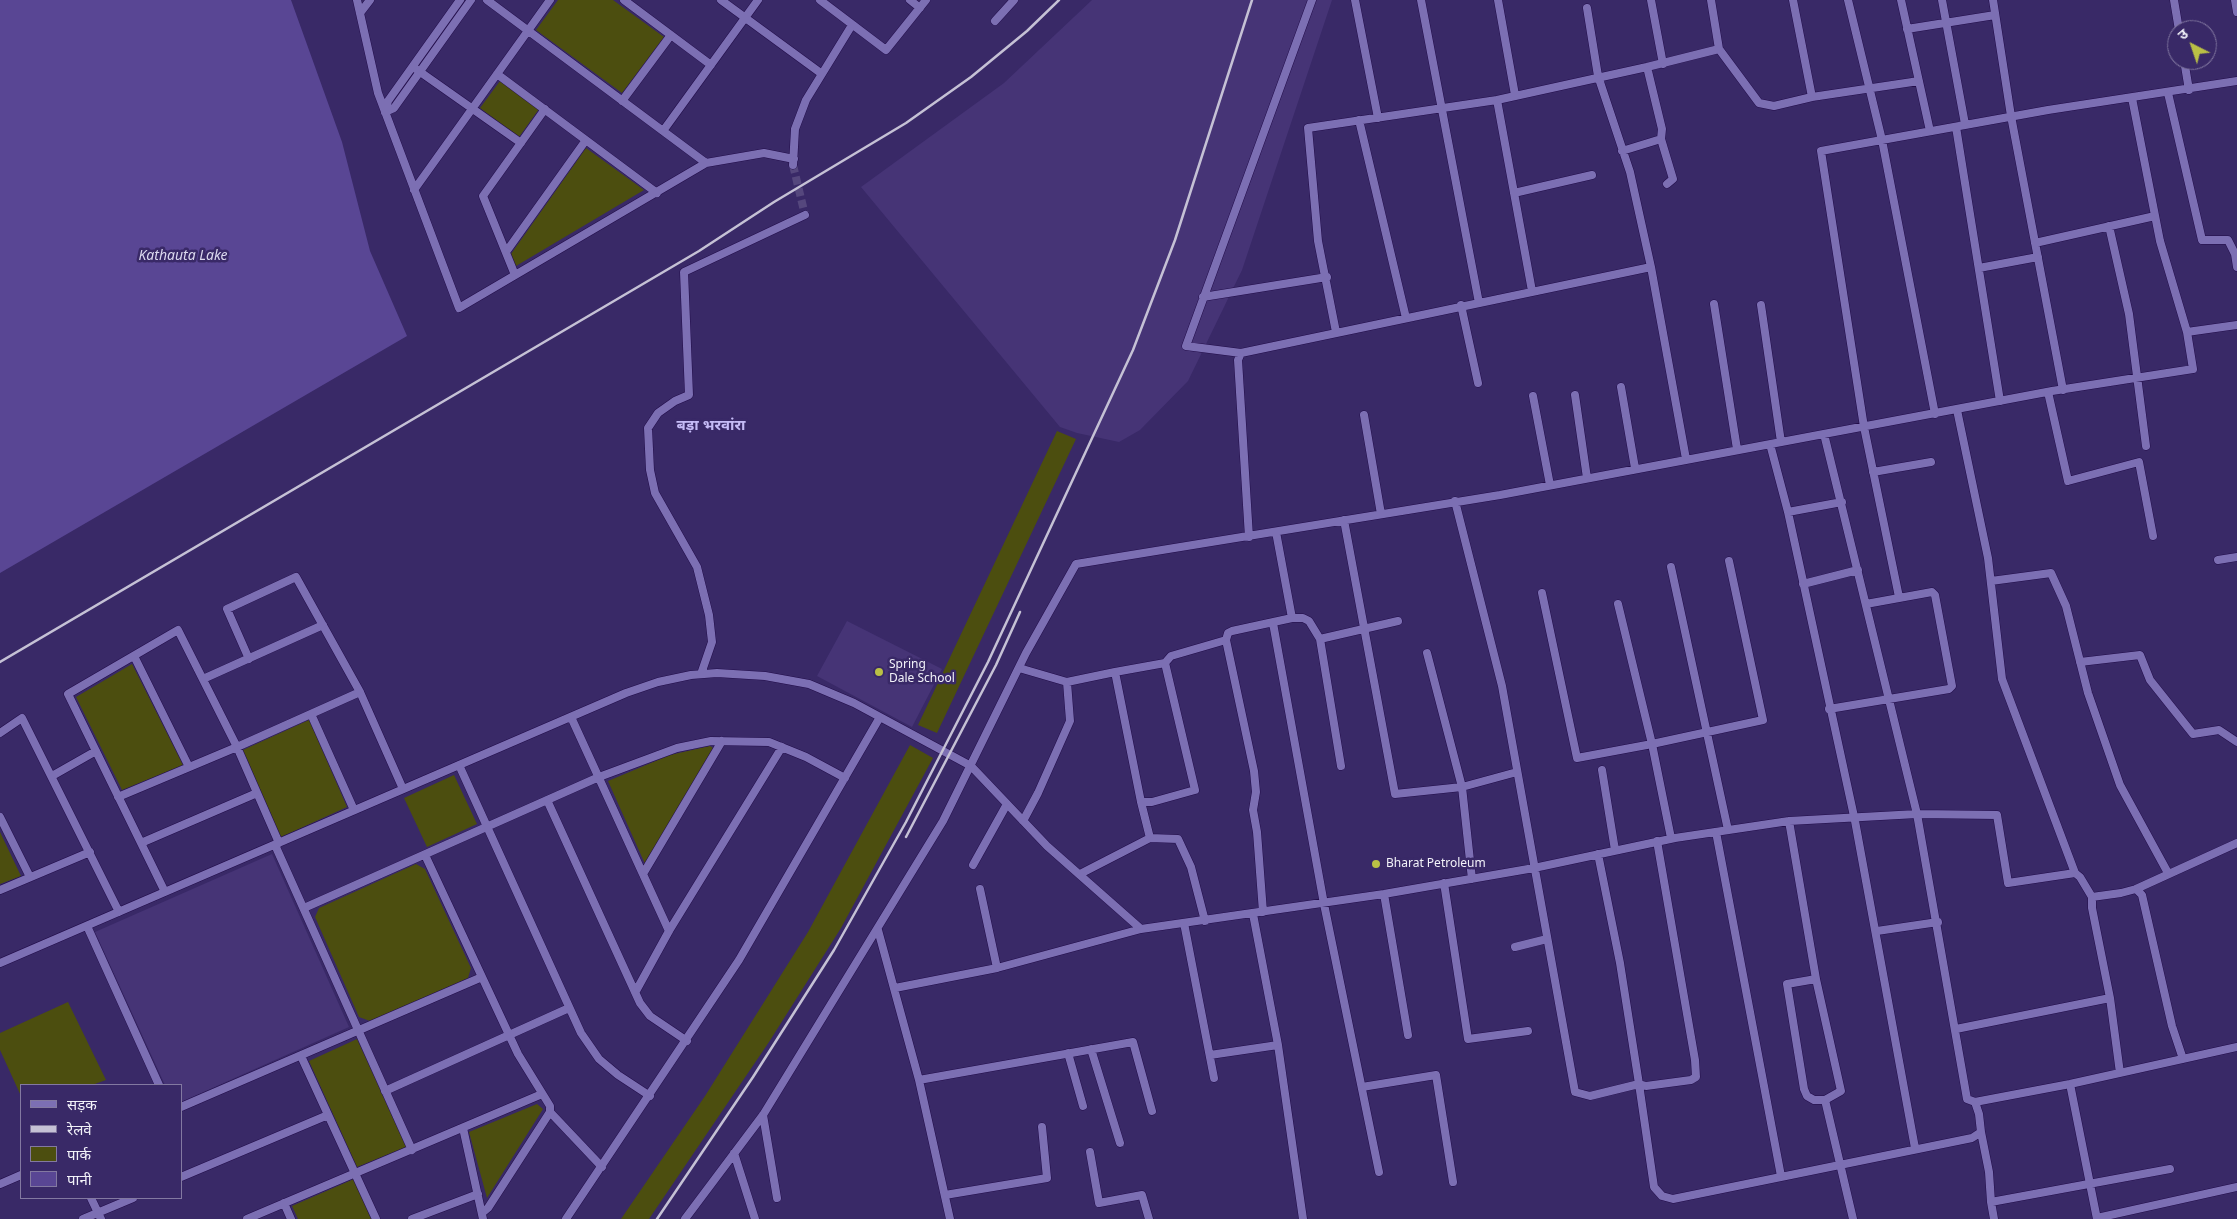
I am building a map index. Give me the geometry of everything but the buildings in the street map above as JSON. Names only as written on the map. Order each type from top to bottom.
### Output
[{"type":"street","points":[[357,0],[378,93],[459,308],[706,164],[764,153],[794,162],[795,129],[806,100],[852,25]]},
{"type":"street","points":[[360,13],[370,0]]},
{"type":"street","points":[[385,112],[388,101],[460,0]]},
{"type":"street","points":[[385,112],[394,108],[471,0]]},
{"type":"street","points":[[487,0],[706,164]]},
{"type":"street","points":[[414,190],[550,0]]},
{"type":"street","points":[[624,0],[711,65]]},
{"type":"street","points":[[721,0],[822,74]]},
{"type":"street","points":[[663,131],[758,0]]},
{"type":"street","points":[[820,0],[886,50],[926,0]]},
{"type":"street","points":[[830,7],[835,0]]},
{"type":"street","points":[[910,0],[920,8]]},
{"type":"street","points":[[995,21],[1014,0]]},
{"type":"street","points":[[1312,0],[1186,346],[1241,352],[1652,267]]},
{"type":"street","points":[[1355,0],[1378,118]]},
{"type":"street","points":[[1421,0],[1479,302]]},
{"type":"street","points":[[1498,0],[1515,96]]},
{"type":"street","points":[[1651,0],[1663,64]]},
{"type":"street","points":[[1711,0],[1719,49],[1759,103],[1774,106],[1812,97],[1919,81]]},
{"type":"street","points":[[1793,0],[1812,97]]},
{"type":"street","points":[[1848,0],[1868,89],[1882,140],[1935,414]]},
{"type":"street","points":[[1901,0],[1930,131]]},
{"type":"street","points":[[1942,0],[1965,124]]},
{"type":"street","points":[[1993,0],[2011,116],[2063,390]]},
{"type":"street","points":[[2174,0],[2177,20]]},
{"type":"street","points":[[2235,0],[2237,12]]},
{"type":"street","points":[[1586,8],[1598,76],[1632,179],[1652,267],[1686,459]]},
{"type":"street","points":[[1907,29],[1995,15]]},
{"type":"street","points":[[622,101],[671,35]]},
{"type":"street","points":[[1336,332],[1327,277],[1318,240],[1308,128],[1497,100],[1598,76],[1663,64],[1719,49]]},
{"type":"street","points":[[412,66],[521,143]]},
{"type":"street","points":[[1647,67],[1662,128],[1661,139],[1672,179],[1666,184]]},
{"type":"street","points":[[2186,70],[2189,90]]},
{"type":"street","points":[[497,74],[657,193]]},
{"type":"street","points":[[1899,596],[1864,427],[1821,152],[2011,116],[2237,82]]},
{"type":"street","points":[[2168,93],[2202,240],[2228,240],[2235,254],[2237,267]]},
{"type":"street","points":[[685,1219],[763,1115],[878,930],[943,821],[1019,668],[1076,564],[1249,537],[1550,485],[2048,392],[2193,369],[2187,332],[2155,216],[2132,98]]},
{"type":"street","points":[[1497,100],[1532,291]]},
{"type":"street","points":[[515,275],[483,196],[545,109]]},
{"type":"street","points":[[1359,120],[1406,318]]},
{"type":"street","points":[[1956,127],[2000,401]]},
{"type":"street","points":[[1622,151],[1661,139]]},
{"type":"street","points":[[506,252],[586,140]]},
{"type":"street","points":[[1514,192],[1592,175]]},
{"type":"street","points":[[701,674],[712,642],[709,615],[697,567],[654,493],[648,428],[658,413],[675,401],[688,395],[684,272],[805,214]]},
{"type":"street","points":[[2035,242],[2155,216]]},
{"type":"street","points":[[2109,226],[2129,314],[2146,446]]},
{"type":"street","points":[[1979,268],[2038,257]]},
{"type":"street","points":[[1203,297],[1327,277]]},
{"type":"street","points":[[1714,304],[1737,449]]},
{"type":"street","points":[[1461,305],[1478,383]]},
{"type":"street","points":[[1761,305],[1781,442]]},
{"type":"street","points":[[2187,332],[2237,325]]},
{"type":"street","points":[[1241,352],[1238,360],[1249,537]]},
{"type":"street","points":[[1621,388],[1635,468]]},
{"type":"street","points":[[2048,392],[2068,481],[2139,462],[2153,536]]},
{"type":"street","points":[[1533,396],[1550,485]]},
{"type":"street","points":[[1575,396],[1587,478]]},
{"type":"street","points":[[1957,410],[1991,581],[2002,679],[2074,873],[2080,877],[2092,897],[2092,908],[2110,998],[2120,1073]]},
{"type":"street","points":[[1364,415],[1382,514]]},
{"type":"street","points":[[1824,434],[1917,814],[1938,922],[1968,1099],[1975,1102],[2070,1084],[2237,1047]]},
{"type":"street","points":[[1770,444],[1788,512],[1877,931],[1916,1148]]},
{"type":"street","points":[[1873,472],[1931,462]]},
{"type":"street","points":[[1455,501],[1502,686],[1575,1092],[1590,1096],[1639,1084],[1646,1086],[1691,1080],[1696,1076],[1695,1060],[1657,842]]},
{"type":"street","points":[[1788,512],[1842,502]]},
{"type":"street","points":[[1344,520],[1395,794],[1462,787],[1517,772]]},
{"type":"street","points":[[1276,532],[1292,618]]},
{"type":"street","points":[[2218,560],[2237,557]]},
{"type":"street","points":[[1542,593],[1578,758],[1763,720],[1729,560]]},
{"type":"street","points":[[1671,567],[1709,732],[1728,830]]},
{"type":"street","points":[[1803,584],[1858,570]]},
{"type":"street","points":[[1991,581],[2052,573],[2066,606],[2088,693],[2120,785],[2168,873]]},
{"type":"street","points":[[249,659],[227,609],[296,577],[360,692],[404,789]]},
{"type":"street","points":[[1829,709],[1949,689],[1952,686],[1935,595],[1932,592],[1899,596],[1866,604]]},
{"type":"street","points":[[1618,604],[1652,744],[1671,838]]},
{"type":"street","points":[[1263,912],[1257,832],[1253,810],[1256,792],[1254,771],[1226,640],[1228,633],[1232,630],[1292,618],[1303,618],[1309,621],[1320,639],[1341,766]]},
{"type":"street","points":[[1320,639],[1398,621]]},
{"type":"street","points":[[1273,623],[1324,904],[1379,1172]]},
{"type":"street","points":[[203,679],[323,625]]},
{"type":"street","points":[[165,892],[68,694],[178,630],[237,747],[304,908],[412,1150]]},
{"type":"street","points":[[1019,668],[1067,682],[1164,663],[1172,656],[1226,640]]},
{"type":"street","points":[[1427,653],[1462,787],[1472,879]]},
{"type":"street","points":[[2080,662],[2140,655],[2150,680],[2193,734],[2219,730],[2237,742]]},
{"type":"street","points":[[134,656],[189,767]]},
{"type":"street","points":[[1141,802],[1152,802],[1195,790],[1164,663]]},
{"type":"street","points":[[1115,672],[1150,838]]},
{"type":"street","points":[[0,963],[626,693],[658,682],[701,674],[765,676],[809,684],[854,703],[971,766],[1047,846],[1141,929]]},
{"type":"street","points":[[1023,821],[1038,793],[1070,722],[1067,682]]},
{"type":"street","points":[[118,797],[360,692]]},
{"type":"street","points":[[311,714],[354,810]]},
{"type":"street","points":[[571,717],[669,930]]},
{"type":"street","points":[[566,1219],[650,1096],[739,960],[880,717]]},
{"type":"street","points":[[0,733],[22,718],[119,912]]},
{"type":"street","points":[[304,908],[599,777],[677,748],[722,741],[770,742],[806,757],[845,778]]},
{"type":"street","points":[[643,874],[722,741]]},
{"type":"street","points":[[636,990],[669,930],[782,747]]},
{"type":"street","points":[[52,776],[96,751]]},
{"type":"street","points":[[459,765],[581,1033],[599,1059],[618,1075],[650,1096]]},
{"type":"street","points":[[1602,770],[1615,850]]},
{"type":"street","points":[[141,843],[257,792]]},
{"type":"street","points":[[547,800],[636,990],[640,1003],[650,1016],[686,1041]]},
{"type":"street","points":[[973,865],[1007,804]]},
{"type":"street","points":[[895,988],[998,968],[1141,929],[1324,904],[1444,884],[1534,868],[1671,838],[1789,821],[1917,814],[1997,815],[2008,883],[2074,873]]},
{"type":"street","points":[[0,817],[30,877]]},
{"type":"street","points":[[1789,821],[1816,978],[1841,1091],[1825,1100],[1814,1100],[1807,1096],[1804,1089],[1787,984],[1816,978]]},
{"type":"street","points":[[1716,832],[1781,1176]]},
{"type":"street","points":[[1080,874],[1150,838],[1178,839],[1191,867],[1204,920]]},
{"type":"street","points":[[2092,897],[2121,893],[2136,888],[2237,843]]},
{"type":"street","points":[[0,890],[90,852]]},
{"type":"street","points":[[1598,854],[1620,963],[1654,1187],[1662,1196],[1673,1199],[1972,1138],[1981,1132]]},
{"type":"street","points":[[425,855],[509,1035],[550,1106],[550,1112],[482,1216]]},
{"type":"street","points":[[1444,884],[1468,1039],[1528,1031]]},
{"type":"street","points":[[2136,888],[2142,895],[2172,1026],[2183,1059]]},
{"type":"street","points":[[980,889],[998,968]]},
{"type":"street","points":[[1384,894],[1408,1035]]},
{"type":"street","points":[[1253,914],[1278,1045],[1303,1219]]},
{"type":"street","points":[[1877,931],[1938,922]]},
{"type":"street","points":[[1184,923],[1214,1078]]},
{"type":"street","points":[[87,926],[159,1084]]},
{"type":"street","points":[[878,930],[919,1080],[950,1219]]},
{"type":"street","points":[[1515,947],[1547,939]]},
{"type":"street","points":[[182,1107],[359,1032],[482,977]]},
{"type":"street","points":[[1956,1029],[2110,998]]},
{"type":"street","points":[[386,1091],[569,1008]]},
{"type":"street","points":[[919,1080],[1133,1042],[1152,1111]]},
{"type":"street","points":[[1210,1056],[1278,1045]]},
{"type":"street","points":[[1091,1049],[1120,1143]]},
{"type":"street","points":[[1068,1053],[1083,1106]]},
{"type":"street","points":[[301,1056],[376,1219]]},
{"type":"street","points":[[1362,1087],[1436,1075],[1453,1182]]},
{"type":"street","points":[[2070,1084],[2097,1219],[2237,1187]]},
{"type":"street","points":[[247,1219],[542,1094]]},
{"type":"street","points":[[1825,1100],[1853,1219]]},
{"type":"street","points":[[1975,1102],[1979,1114],[1989,1172],[1994,1219]]},
{"type":"street","points":[[550,1112],[602,1167]]},
{"type":"street","points":[[182,1177],[328,1115]]},
{"type":"street","points":[[763,1115],[777,1198]]},
{"type":"street","points":[[945,1195],[1047,1178],[1042,1127]]},
{"type":"street","points":[[463,1128],[482,1216]]},
{"type":"street","points":[[1090,1152],[1099,1203],[1142,1195],[1149,1219]]},
{"type":"street","points":[[734,1153],[755,1219]]},
{"type":"street","points":[[1991,1202],[2170,1169]]},
{"type":"street","points":[[0,1184],[20,1175]]},
{"type":"street","points":[[412,1219],[478,1194]]},
{"type":"street","points":[[92,1199],[100,1216]]},
{"type":"street","points":[[83,1219],[100,1216],[131,1199]]},
{"type":"street","points":[[284,1203],[292,1219]]},
{"type":"shaded area","points":[[1092,0],[1332,0],[1242,270],[1188,381],[1140,430],[1119,442],[1077,433],[1060,427],[861,187],[1004,83]]},
{"type":"shaded area","name":"Spring Dale School","points":[[847,621],[942,669],[912,727],[817,676]]},
{"type":"shaded area","points":[[272,854],[349,1027],[182,1102],[182,1084],[165,1084],[95,932]]},
{"type":"green space","points":[[558,0],[613,0],[664,37],[622,93],[536,30]]},
{"type":"green space","points":[[500,81],[539,109],[519,137],[480,108]]},
{"type":"green space","points":[[586,148],[644,190],[516,266],[511,254]]},
{"type":"green space","points":[[1057,431],[1076,439],[937,733],[918,725]]},
{"type":"green space","points":[[132,664],[183,765],[122,790],[76,697]]},
{"type":"green space","points":[[309,720],[347,807],[281,837],[243,750]]},
{"type":"green space","points":[[910,745],[933,758],[841,928],[769,1042],[649,1219],[621,1219],[705,1096],[808,932]]},
{"type":"green space","points":[[710,746],[713,748],[645,864],[608,781],[670,755]]},
{"type":"green space","points":[[454,775],[477,824],[427,847],[404,798]]},
{"type":"green space","points":[[0,832],[21,876],[0,884]]},
{"type":"green space","points":[[416,864],[425,869],[471,968],[468,978],[370,1021],[359,1017],[315,917],[319,908]]},
{"type":"green space","points":[[68,1002],[106,1080],[95,1084],[20,1084],[20,1094],[0,1050],[0,1033]]},
{"type":"green space","points":[[357,1039],[406,1147],[357,1167],[309,1061]]},
{"type":"green space","points":[[537,1104],[543,1109],[487,1198],[469,1132]]},
{"type":"green space","points":[[354,1179],[371,1219],[298,1219],[292,1206]]},
{"type":"water","name":"Kathauta Lake","points":[[0,0],[291,0],[342,142],[370,251],[407,336],[0,573]]},
{"type":"tunnel","points":[[793,165],[805,215]]},
{"type":"railway","points":[[0,662],[699,251],[774,202],[906,123],[971,77],[1027,31],[1059,0]]},
{"type":"railway","points":[[657,1219],[753,1077],[834,950],[906,822],[988,662],[1133,350],[1175,240],[1252,0]]},
{"type":"railway","points":[[906,837],[996,665],[1020,612]]},
{"type":"place","name":"Spring Dale School","points":[[879,672]]},
{"type":"place","name":"Bharat Petroleum","points":[[1376,864]]},
{"type":"district","name":"बड़ा भरवांरा","points":[[711,426]]}]
